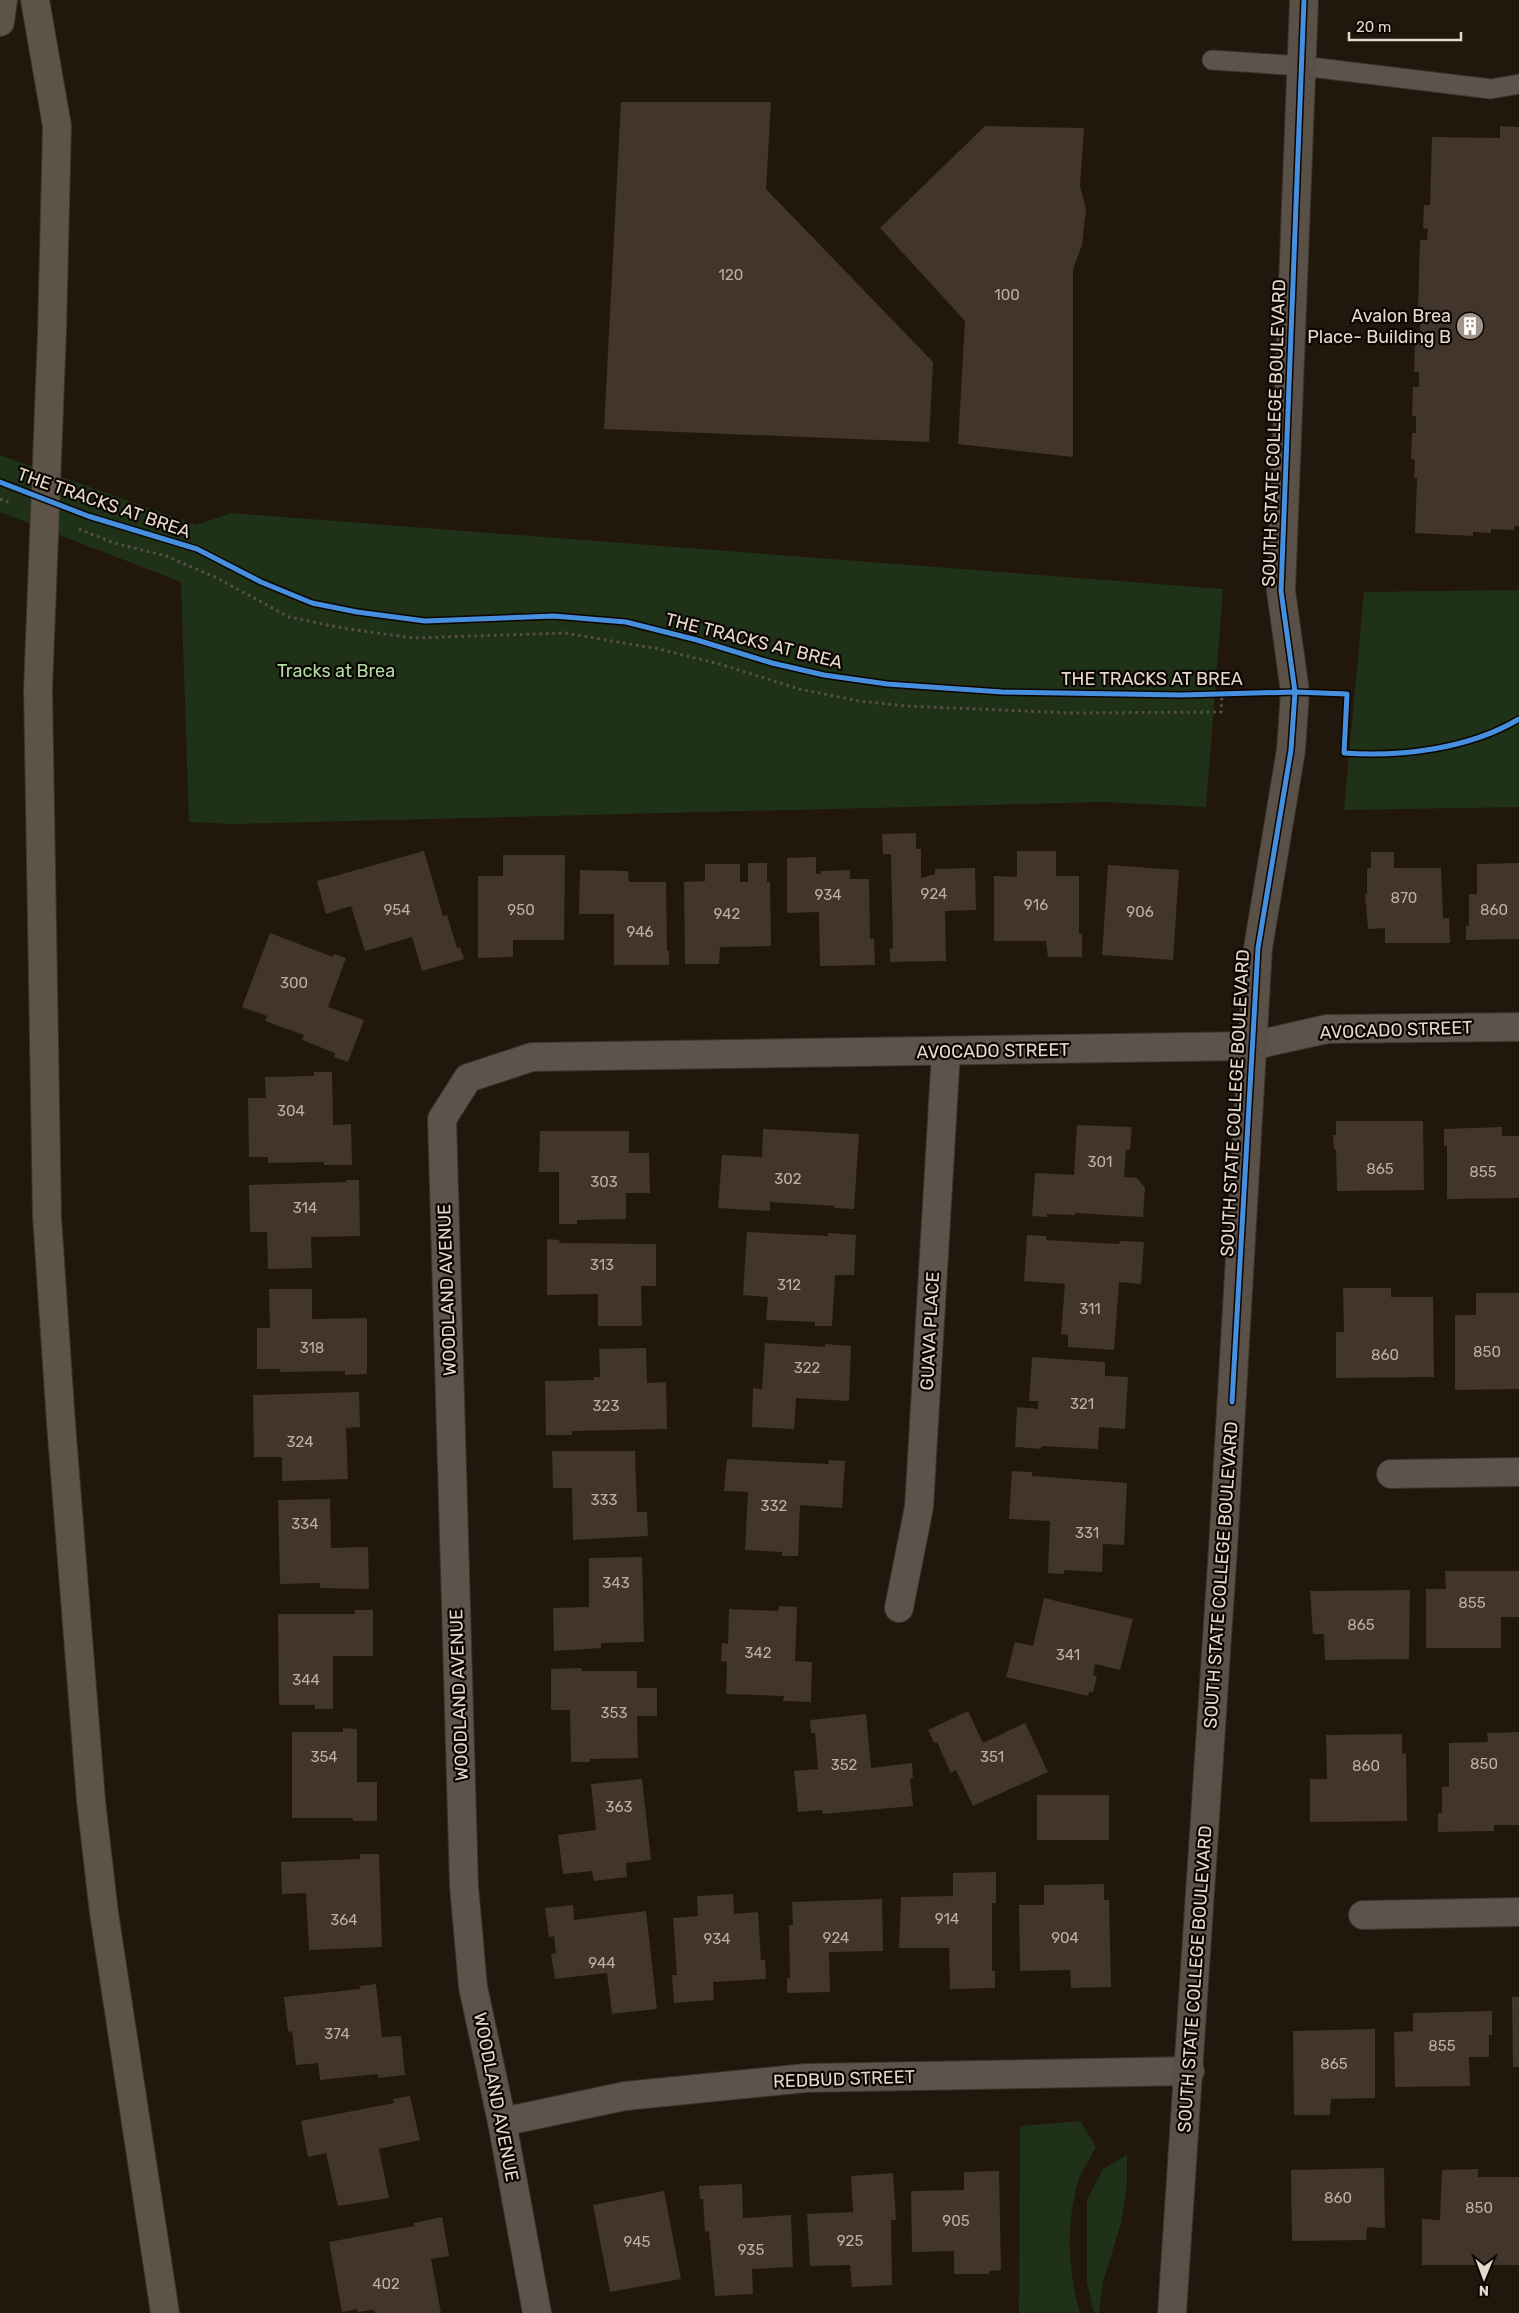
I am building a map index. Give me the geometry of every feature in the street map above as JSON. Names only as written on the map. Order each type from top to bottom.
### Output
[{"type":"highway","points":[[0,22],[3,0]]},
{"type":"highway","points":[[35,0],[57,126],[52,332],[38,689],[47,1217],[61,1423],[91,1801],[103,1904],[165,2313]]},
{"type":"main road","name":"SOUTH STATE COLLEGE BOULEVARD","points":[[1172,2313],[1190,2071],[1223,1548],[1258,948],[1291,750],[1295,692],[1281,591],[1304,0]]},
{"type":"street","name":"AVOCADO STREET","points":[[468,1078],[532,1057],[1251,1046],[1327,1029],[1519,1027]]},
{"type":"street","name":"GUAVA PLACE","points":[[899,1608],[919,1507],[946,1052]]},
{"type":"street","name":"WOODLAND AVENUE","points":[[468,1078],[442,1118],[464,1886],[474,1987],[502,2122],[537,2313]]},
{"type":"street","points":[[1391,1474],[1519,1472]]},
{"type":"street","points":[[1363,1915],[1519,1912]]},
{"type":"street","name":"REDBUD STREET","points":[[502,2122],[625,2096],[806,2078],[1190,2071]]},
{"type":"lane","points":[[1212,60],[1302,66],[1491,89],[1519,84]]},
{"type":"path","points":[[0,499],[17,505]]},
{"type":"path","points":[[70,526],[114,543],[166,556],[217,578],[289,616],[342,628],[413,638],[565,633],[659,649],[723,665],[799,689],[859,701],[907,706],[1072,713],[1221,712],[1222,694]]},
{"type":"green space","name":"Tracks at Brea","points":[[0,455],[196,525],[231,513],[1223,589],[1206,807],[1103,802],[234,824],[189,822],[181,582],[0,512]]},
{"type":"green space","points":[[1519,590],[1519,807],[1344,810],[1364,592]]},
{"type":"green space","points":[[1080,2121],[1096,2147],[1078,2180],[1071,2217],[1071,2266],[1080,2313],[1019,2313],[1020,2126]]},
{"type":"green space","points":[[1127,2155],[1127,2184],[1121,2223],[1103,2282],[1099,2313],[1094,2313],[1087,2283],[1087,2200],[1103,2169]]},
{"type":"building","points":[[621,102],[771,102],[766,189],[933,362],[929,442],[604,429]]},
{"type":"building","points":[[985,126],[1084,128],[1080,186],[1086,209],[1082,245],[1073,269],[1073,457],[958,444],[965,321],[880,228]]},
{"type":"building","name":"Avalon Brea Place- Building B","points":[[1500,126],[1519,127],[1519,526],[1514,526],[1514,530],[1491,529],[1491,533],[1473,532],[1473,536],[1415,533],[1417,478],[1414,478],[1415,460],[1411,459],[1412,433],[1416,433],[1416,416],[1412,416],[1413,387],[1419,387],[1419,372],[1414,372],[1415,342],[1420,342],[1421,309],[1418,309],[1420,240],[1427,240],[1428,229],[1423,228],[1424,205],[1430,205],[1432,137],[1500,138]]},
{"type":"building","points":[[916,833],[916,849],[921,849],[921,878],[935,874],[935,869],[975,868],[976,910],[945,911],[946,961],[890,962],[890,949],[893,948],[891,854],[883,854],[882,834]]},
{"type":"building","points":[[424,851],[443,916],[447,915],[457,948],[460,947],[464,959],[422,971],[412,937],[365,951],[351,906],[326,914],[317,881]]},
{"type":"building","points":[[1017,851],[1056,851],[1056,876],[1079,876],[1079,934],[1082,934],[1082,957],[1048,957],[1046,941],[994,941],[994,876],[1017,877]]},
{"type":"building","points":[[1371,852],[1394,852],[1394,868],[1441,868],[1443,918],[1449,918],[1450,943],[1385,943],[1385,928],[1368,929],[1365,894],[1367,894],[1367,869],[1371,868]]},
{"type":"building","points":[[503,855],[565,855],[564,940],[513,940],[513,957],[478,958],[478,876],[503,876]]},
{"type":"building","points":[[816,857],[816,874],[821,874],[821,871],[850,870],[850,879],[869,879],[870,939],[874,939],[875,965],[820,966],[819,912],[787,913],[787,858]]},
{"type":"building","points":[[748,863],[767,863],[767,882],[770,882],[771,946],[720,947],[719,964],[685,964],[684,882],[705,881],[705,864],[740,864],[740,882],[748,882]]},
{"type":"building","points":[[1519,863],[1519,939],[1466,940],[1466,926],[1469,926],[1469,894],[1477,894],[1477,864]]},
{"type":"building","points":[[1108,865],[1179,870],[1173,960],[1102,955]]},
{"type":"building","points":[[580,870],[628,871],[629,882],[666,882],[669,965],[614,965],[614,914],[579,914]]},
{"type":"building","points":[[270,933],[333,957],[334,954],[346,958],[328,1007],[364,1020],[348,1062],[334,1057],[335,1053],[302,1040],[304,1035],[265,1021],[267,1016],[242,1007]]},
{"type":"building","points":[[314,1072],[332,1072],[333,1125],[351,1124],[352,1165],[324,1165],[324,1162],[268,1163],[268,1157],[249,1157],[248,1098],[266,1098],[265,1077],[314,1076]]},
{"type":"building","points":[[1336,1121],[1423,1121],[1424,1190],[1337,1191],[1336,1149],[1334,1149],[1333,1135],[1336,1135]]},
{"type":"building","points":[[1077,1125],[1132,1127],[1130,1150],[1126,1150],[1124,1177],[1137,1178],[1145,1188],[1143,1217],[1075,1213],[1075,1215],[1047,1214],[1047,1217],[1032,1216],[1035,1173],[1074,1175]]},
{"type":"building","points":[[1502,1127],[1502,1136],[1519,1136],[1519,1198],[1447,1199],[1447,1146],[1444,1146],[1444,1129]]},
{"type":"building","points":[[763,1129],[859,1134],[854,1209],[770,1202],[770,1211],[718,1208],[722,1155],[762,1157]]},
{"type":"building","points":[[540,1131],[629,1131],[629,1153],[649,1153],[650,1193],[626,1193],[626,1219],[577,1220],[577,1224],[559,1224],[559,1172],[539,1172]]},
{"type":"building","points":[[346,1180],[359,1180],[360,1236],[311,1237],[312,1268],[268,1269],[267,1232],[250,1232],[249,1185],[346,1182]]},
{"type":"building","points":[[747,1232],[828,1236],[828,1233],[856,1235],[854,1275],[835,1275],[832,1326],[815,1326],[815,1322],[766,1320],[768,1297],[743,1295]]},
{"type":"building","points":[[1027,1235],[1046,1236],[1046,1240],[1119,1244],[1120,1241],[1144,1242],[1141,1284],[1119,1282],[1114,1350],[1068,1347],[1068,1335],[1061,1334],[1065,1284],[1024,1281]]},
{"type":"building","points":[[547,1239],[559,1240],[560,1243],[656,1244],[656,1286],[641,1286],[642,1326],[598,1326],[598,1294],[547,1295]]},
{"type":"building","points":[[1343,1288],[1391,1288],[1391,1297],[1433,1297],[1434,1377],[1336,1378],[1336,1332],[1344,1332]]},
{"type":"building","points":[[269,1289],[312,1289],[312,1319],[367,1318],[367,1374],[345,1375],[345,1371],[280,1372],[280,1369],[257,1369],[257,1328],[270,1328]]},
{"type":"building","points":[[1476,1293],[1519,1293],[1519,1389],[1455,1390],[1455,1315],[1476,1315]]},
{"type":"building","points":[[765,1343],[825,1347],[825,1344],[851,1346],[849,1401],[796,1398],[794,1429],[752,1427],[753,1388],[762,1389]]},
{"type":"building","points":[[646,1348],[647,1383],[666,1382],[667,1429],[572,1431],[572,1435],[546,1435],[545,1381],[594,1380],[594,1377],[600,1377],[599,1349]]},
{"type":"building","points":[[1032,1357],[1105,1362],[1105,1376],[1128,1377],[1125,1429],[1099,1427],[1098,1449],[1041,1446],[1041,1449],[1015,1447],[1017,1407],[1038,1409],[1038,1401],[1029,1401]]},
{"type":"building","points":[[359,1392],[360,1427],[346,1428],[348,1479],[282,1481],[282,1457],[254,1457],[253,1395]]},
{"type":"building","points":[[552,1451],[635,1451],[637,1512],[647,1512],[648,1536],[573,1540],[572,1488],[553,1488]]},
{"type":"building","points":[[727,1459],[828,1464],[829,1460],[845,1461],[842,1508],[800,1505],[798,1556],[782,1556],[782,1552],[745,1550],[748,1492],[724,1491]]},
{"type":"building","points":[[1012,1471],[1032,1472],[1032,1476],[1127,1483],[1124,1545],[1103,1544],[1102,1572],[1064,1570],[1064,1574],[1048,1573],[1050,1521],[1009,1519]]},
{"type":"building","points":[[330,1499],[331,1548],[368,1547],[369,1589],[320,1588],[320,1583],[280,1584],[278,1500]]},
{"type":"building","points":[[642,1557],[644,1642],[601,1643],[601,1648],[554,1651],[553,1608],[589,1607],[589,1558]]},
{"type":"building","points":[[1445,1571],[1519,1571],[1519,1617],[1501,1617],[1501,1648],[1426,1648],[1426,1589],[1446,1589]]},
{"type":"building","points":[[1410,1590],[1409,1659],[1325,1660],[1324,1634],[1313,1634],[1310,1591]]},
{"type":"building","points":[[1044,1598],[1133,1619],[1120,1670],[1095,1664],[1093,1675],[1097,1676],[1093,1692],[1089,1692],[1088,1696],[1006,1677],[1015,1642],[1033,1646]]},
{"type":"building","points":[[779,1606],[797,1607],[795,1661],[812,1662],[811,1702],[783,1701],[784,1696],[726,1694],[727,1662],[721,1661],[722,1643],[728,1644],[729,1609],[778,1611]]},
{"type":"building","points":[[354,1610],[373,1610],[373,1656],[333,1656],[333,1709],[315,1709],[315,1705],[279,1705],[278,1614],[355,1614]]},
{"type":"building","points":[[581,1668],[582,1671],[637,1671],[637,1688],[657,1688],[657,1716],[637,1716],[638,1758],[590,1759],[590,1762],[571,1762],[570,1710],[551,1710],[551,1669]]},
{"type":"building","points":[[968,1711],[983,1743],[1025,1723],[1048,1772],[973,1806],[956,1770],[951,1773],[937,1742],[934,1743],[928,1730]]},
{"type":"building","points":[[866,1714],[871,1768],[912,1763],[913,1778],[910,1779],[913,1806],[823,1814],[822,1810],[798,1812],[794,1771],[818,1769],[815,1733],[811,1733],[810,1720]]},
{"type":"building","points":[[343,1728],[357,1729],[357,1782],[377,1782],[377,1821],[353,1821],[353,1818],[292,1818],[292,1732],[343,1732]]},
{"type":"building","points":[[1519,1732],[1519,1825],[1494,1825],[1494,1831],[1438,1832],[1438,1813],[1442,1813],[1442,1787],[1449,1786],[1449,1743],[1488,1742],[1487,1733]]},
{"type":"building","points":[[1402,1734],[1402,1754],[1406,1753],[1407,1821],[1310,1822],[1310,1779],[1327,1779],[1326,1735]]},
{"type":"building","points":[[642,1779],[651,1860],[626,1863],[627,1877],[594,1881],[592,1871],[563,1874],[558,1835],[596,1830],[591,1784]]},
{"type":"building","points":[[1037,1795],[1109,1795],[1109,1840],[1037,1840]]},
{"type":"building","points":[[360,1854],[379,1854],[382,1947],[309,1950],[306,1893],[282,1894],[281,1862],[360,1859]]},
{"type":"building","points":[[996,1872],[996,1903],[992,1903],[992,1971],[995,1971],[995,1988],[950,1989],[949,1948],[899,1948],[901,1897],[953,1896],[953,1873]]},
{"type":"building","points":[[1104,1884],[1104,1900],[1109,1900],[1111,1987],[1071,1988],[1070,1970],[1020,1971],[1019,1905],[1044,1905],[1044,1885]]},
{"type":"building","points":[[733,1894],[734,1914],[758,1912],[761,1960],[765,1960],[766,1979],[713,1982],[714,2000],[674,2003],[672,1975],[677,1975],[673,1918],[698,1916],[697,1896]]},
{"type":"building","points":[[882,1899],[883,1951],[829,1952],[830,1992],[787,1993],[787,1978],[790,1978],[789,1925],[793,1925],[792,1902]]},
{"type":"building","points":[[573,1905],[574,1920],[646,1911],[657,2009],[612,2014],[607,1973],[555,1979],[551,1954],[556,1953],[554,1936],[549,1937],[545,1908]]},
{"type":"building","points":[[376,1984],[382,2037],[401,2036],[405,2075],[378,2078],[378,2074],[320,2080],[318,2063],[296,2065],[292,2031],[288,2032],[284,1997],[360,1989],[360,1986]]},
{"type":"building","points":[[1512,1997],[1519,1997],[1519,2067],[1513,2067]]},
{"type":"building","points":[[1492,2011],[1492,2035],[1489,2035],[1489,2057],[1469,2057],[1470,2086],[1395,2087],[1394,2032],[1413,2031],[1413,2013]]},
{"type":"building","points":[[1375,2029],[1375,2098],[1331,2099],[1330,2115],[1294,2115],[1293,2031]]},
{"type":"building","points":[[410,2096],[420,2140],[379,2149],[389,2198],[338,2206],[326,2153],[308,2157],[301,2121],[394,2103],[393,2099]]},
{"type":"building","points":[[1384,2168],[1385,2228],[1367,2227],[1366,2240],[1292,2241],[1291,2170]]},
{"type":"building","points":[[1478,2169],[1478,2177],[1519,2177],[1519,2265],[1422,2265],[1422,2219],[1440,2220],[1442,2170]]},
{"type":"building","points":[[999,2171],[1001,2270],[989,2271],[989,2274],[954,2274],[954,2251],[912,2252],[911,2191],[964,2190],[964,2172]]},
{"type":"building","points":[[893,2173],[896,2220],[891,2220],[892,2285],[852,2287],[850,2265],[810,2266],[807,2214],[853,2212],[851,2176]]},
{"type":"building","points":[[742,2184],[743,2218],[791,2215],[793,2267],[752,2269],[753,2294],[715,2296],[709,2231],[705,2232],[703,2199],[700,2199],[699,2186]]},
{"type":"building","points":[[664,2191],[681,2279],[610,2292],[593,2205]]},
{"type":"building","points":[[442,2217],[449,2256],[431,2259],[441,2313],[375,2313],[374,2310],[358,2312],[357,2309],[342,2312],[329,2242],[414,2226],[414,2223]]},
{"type":"cycle path","points":[[1232,1402],[1258,948],[1291,750],[1295,692],[1281,591],[1304,0]]},
{"type":"cycle path","name":"THE TRACKS AT BREA","points":[[0,482],[88,516],[197,549],[261,582],[312,603],[357,612],[425,621],[554,616],[626,622],[697,640],[772,663],[824,675],[887,684],[1002,692],[1182,695],[1295,692],[1347,694],[1344,753],[1388,754],[1434,749],[1479,738],[1519,719]]},
{"type":"place","name":"Avalon Brea Place- Building B","points":[[1470,326]]}]
